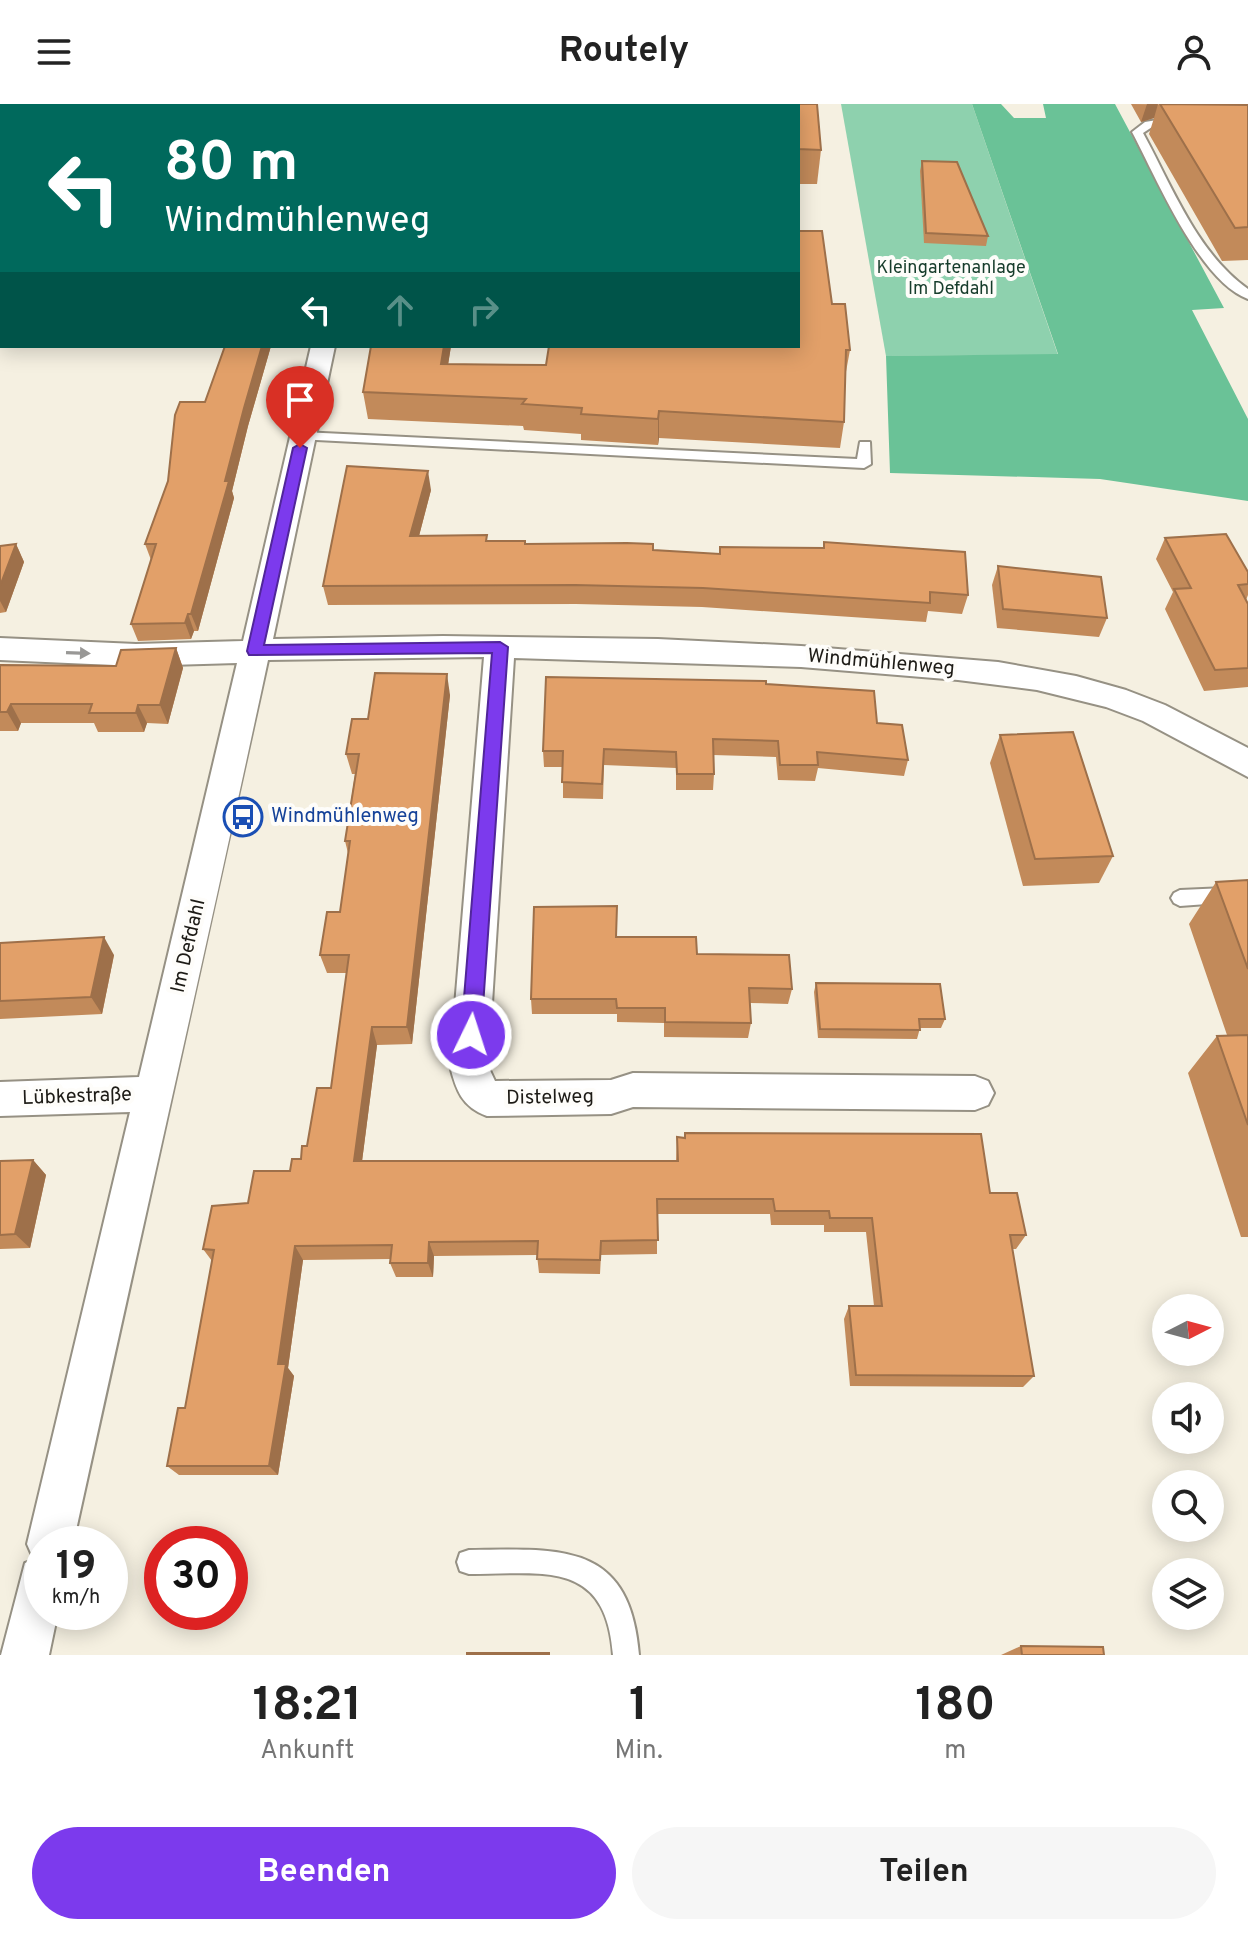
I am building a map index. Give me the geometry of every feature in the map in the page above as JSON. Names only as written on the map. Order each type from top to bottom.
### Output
[{"type":"street","name":"Im Defdahl","points":[[54,1526],[181,985],[323,348]]},
{"type":"street","name":"Distelweg","points":[[500,647],[469,1066],[474,1086],[487,1099],[611,1097],[633,1090],[975,1093]]},
{"type":"street","name":"Windmühlenweg","points":[[0,649],[133,654],[295,648],[630,647],[757,652],[1048,679],[1134,703],[1244,755]]},
{"type":"street","name":"Lübkestraße","points":[[0,1099],[154,1094]]},
{"type":"street","points":[[25,1655],[31,1630]]},
{"type":"lane","points":[[1194,119],[1149,124],[1137,132],[1213,266],[1235,288],[1248,295]]},
{"type":"lane","points":[[302,436],[864,464],[865,445]]},
{"type":"lane","points":[[1180,898],[1248,894]]},
{"type":"lane","points":[[469,1562],[545,1563],[586,1571],[604,1588],[616,1609],[625,1639],[626,1655]]},
{"type":"green space","name":"Kleingartenanlage Im Defdahl","points":[[841,104],[972,104],[1058,355],[886,356]]},
{"type":"green space","points":[[972,104],[1001,104],[1014,118],[1046,118],[1043,104],[1115,104],[1224,308],[1192,310],[1248,419],[1248,501],[1100,479],[890,473],[886,356],[1058,354]]},
{"type":"building","points":[[800,104],[817,104],[821,150],[800,149]]},
{"type":"building","points":[[1160,104],[1248,105],[1248,227],[1235,228]]},
{"type":"building","points":[[922,161],[957,162],[988,236],[926,233]]},
{"type":"building","points":[[800,231],[822,231],[832,304],[845,304],[850,350],[846,350],[844,422],[659,411],[658,419],[581,414],[582,408],[522,404],[526,399],[363,392],[371,348],[444,348],[441,364],[546,365],[549,348],[800,348]]},
{"type":"building","points":[[224,348],[261,348],[225,481],[229,481],[191,614],[188,614],[185,623],[131,624],[156,544],[145,544],[168,481],[175,415],[180,402],[205,402]]},
{"type":"building","points":[[347,466],[428,471],[410,536],[487,535],[486,541],[525,541],[525,544],[653,544],[653,550],[720,554],[720,547],[824,548],[824,542],[965,552],[968,595],[930,592],[930,603],[703,588],[323,586]]},
{"type":"building","points":[[1226,534],[1248,572],[1248,584],[1238,585],[1248,604],[1248,668],[1215,670],[1174,589],[1191,588],[1165,538]]},
{"type":"building","points":[[16,544],[0,586],[0,546]]},
{"type":"building","points":[[998,566],[1101,577],[1107,618],[1003,609]]},
{"type":"building","points":[[176,648],[160,705],[138,705],[136,713],[89,713],[92,704],[11,704],[7,712],[0,712],[0,665],[116,666],[121,650]]},
{"type":"building","points":[[375,673],[447,674],[407,1027],[372,1027],[354,1161],[678,1161],[677,1137],[685,1138],[685,1133],[981,1134],[990,1193],[1017,1193],[1026,1235],[1010,1235],[1034,1376],[856,1375],[849,1306],[882,1306],[872,1218],[830,1218],[829,1211],[775,1211],[773,1199],[657,1199],[658,1240],[601,1241],[600,1260],[537,1259],[538,1241],[429,1242],[428,1263],[390,1263],[392,1245],[295,1246],[278,1364],[286,1364],[269,1466],[167,1466],[178,1408],[185,1408],[214,1250],[203,1249],[212,1206],[248,1203],[254,1171],[290,1171],[292,1159],[301,1159],[302,1146],[307,1146],[317,1088],[331,1088],[349,955],[320,955],[327,912],[340,912],[350,841],[345,841],[359,754],[346,754],[352,719],[368,719]]},
{"type":"building","points":[[546,677],[766,681],[766,684],[874,691],[877,723],[902,725],[908,760],[817,752],[818,765],[780,765],[778,741],[713,739],[714,774],[677,774],[676,752],[604,749],[602,784],[562,782],[563,751],[543,751]]},
{"type":"building","points":[[1073,732],[1113,856],[1035,859],[1000,735]]},
{"type":"building","points":[[1248,880],[1248,969],[1216,882]]},
{"type":"building","points":[[617,906],[616,937],[696,937],[697,954],[789,955],[792,989],[749,988],[751,1023],[665,1022],[665,1008],[617,1008],[616,999],[531,999],[534,907]]},
{"type":"building","points":[[104,937],[91,997],[0,1001],[0,943]]},
{"type":"building","points":[[816,983],[940,984],[945,1019],[919,1019],[920,1030],[820,1029]]},
{"type":"building","points":[[1248,1035],[1248,1125],[1217,1036]]},
{"type":"building","points":[[33,1160],[15,1234],[0,1235],[0,1161]]},
{"type":"building","points":[[1021,1646],[1103,1647],[1104,1655],[1022,1655]]},
{"type":"building","points":[[549,1653],[549,1655],[467,1655]]},
{"type":"place","name":"Windmühlenweg","points":[[243,817]]},
{"type":"route","points":[[300,448],[255,651],[500,647],[471,1035]]}]
